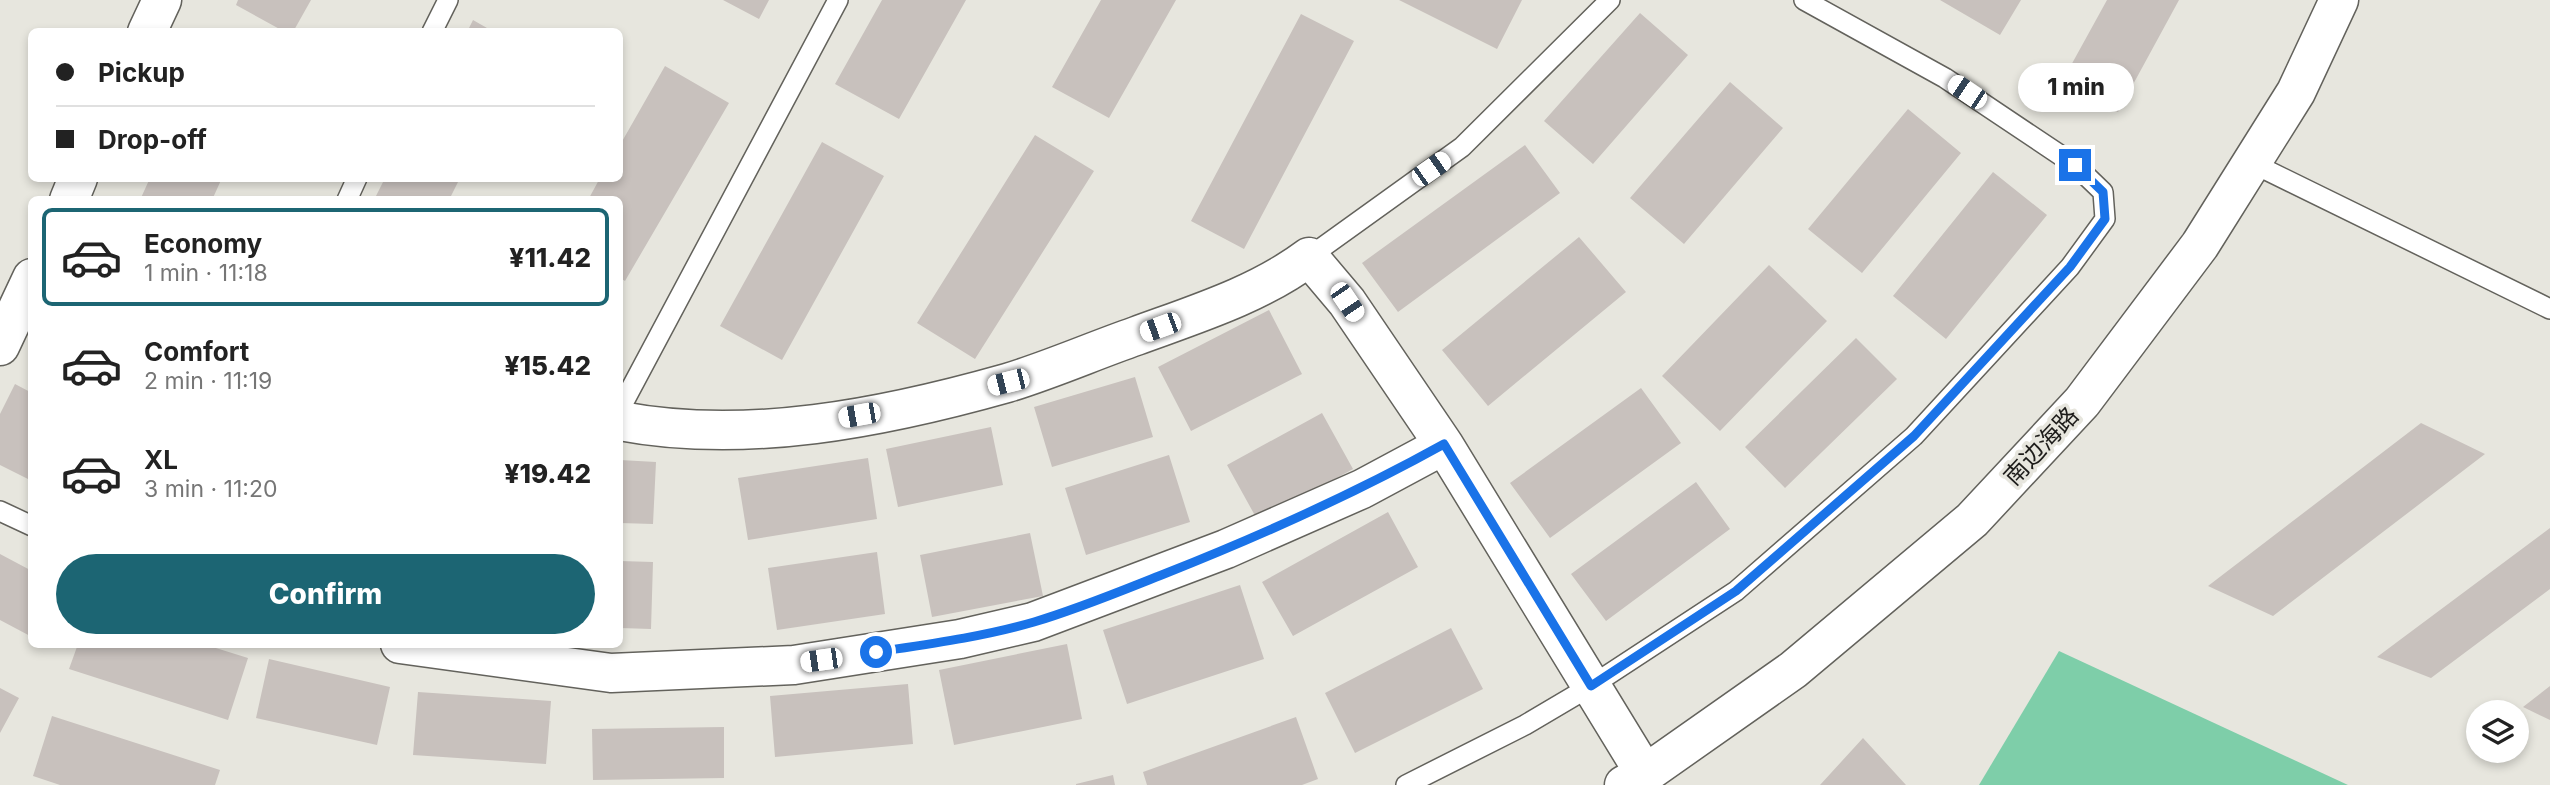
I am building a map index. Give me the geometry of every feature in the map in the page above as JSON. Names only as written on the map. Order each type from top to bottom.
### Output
[{"type":"street","points":[[149,28],[162,0]]},
{"type":"street","name":"南边海路","points":[[1635,780],[1793,670],[1972,520],[2082,402],[2200,245],[2297,92],[2339,0]]},
{"type":"street","points":[[623,422],[663,429],[785,428],[921,404],[1008,382],[1236,299],[1291,270],[1309,257],[1347,302],[1444,444],[1591,686],[1635,780]]},
{"type":"street","points":[[0,345],[28,286]]},
{"type":"street","points":[[429,648],[611,673],[794,664],[960,639],[1059,614],[1226,549],[1362,489],[1444,444]]},
{"type":"lane","points":[[434,28],[448,0]]},
{"type":"lane","points":[[623,403],[838,0]]},
{"type":"lane","points":[[1309,257],[1462,148],[1610,0]]},
{"type":"lane","points":[[1406,785],[1525,725],[1591,686],[1736,591],[1914,436],[2070,267],[2105,219],[2103,192],[2075,165],[1945,78],[1804,0]]},
{"type":"lane","points":[[2252,163],[2550,309]]},
{"type":"lane","points":[[0,511],[28,524]]},
{"type":"green space","points":[[2059,651],[2348,785],[1979,785]]},
{"type":"building","points":[[238,0],[311,0],[295,28],[278,28],[236,5]]},
{"type":"building","points":[[723,0],[769,0],[759,19]]},
{"type":"building","points":[[882,0],[966,0],[899,119],[835,84]]},
{"type":"building","points":[[1101,0],[1176,0],[1109,118],[1052,87]]},
{"type":"building","points":[[1399,0],[1522,0],[1497,49]]},
{"type":"building","points":[[1940,0],[2021,0],[2000,35]]},
{"type":"building","points":[[2107,0],[2179,0],[2118,112],[2064,78]]},
{"type":"building","points":[[1640,13],[1688,55],[1593,164],[1544,121]]},
{"type":"building","points":[[1301,14],[1354,41],[1244,249],[1191,221]]},
{"type":"building","points":[[473,20],[487,28],[469,28]]},
{"type":"building","points":[[665,66],[729,103],[625,281],[623,196],[590,196],[598,182],[623,182],[623,140]]},
{"type":"building","points":[[1730,82],[1783,128],[1684,244],[1630,198]]},
{"type":"building","points":[[1908,109],[1961,153],[1862,273],[1808,229]]},
{"type":"building","points":[[1035,135],[1094,171],[975,359],[917,323]]},
{"type":"building","points":[[822,142],[884,176],[782,360],[720,326]]},
{"type":"building","points":[[1525,145],[1560,193],[1398,312],[1362,263]]},
{"type":"building","points":[[1993,172],[2047,215],[1946,339],[1893,296]]},
{"type":"building","points":[[148,182],[220,182],[214,196],[142,196]]},
{"type":"building","points":[[383,182],[458,182],[451,196],[376,196]]},
{"type":"building","points":[[1579,237],[1626,292],[1488,406],[1442,350]]},
{"type":"building","points":[[1769,265],[1827,321],[1720,431],[1662,376]]},
{"type":"building","points":[[1269,310],[1302,374],[1191,431],[1158,367]]},
{"type":"building","points":[[1856,338],[1897,379],[1785,488],[1745,447]]},
{"type":"building","points":[[1135,377],[1153,437],[1052,467],[1034,407]]},
{"type":"building","points":[[15,384],[28,391],[28,479],[0,465],[0,414]]},
{"type":"building","points":[[1641,388],[1681,443],[1550,538],[1510,483]]},
{"type":"building","points":[[1322,413],[1353,469],[1258,521],[1227,465]]},
{"type":"building","points":[[2421,423],[2485,454],[2273,616],[2208,586]]},
{"type":"building","points":[[991,427],[1003,485],[898,507],[886,449]]},
{"type":"building","points":[[1169,455],[1190,522],[1086,555],[1065,488]]},
{"type":"building","points":[[868,458],[877,519],[748,540],[738,478]]},
{"type":"building","points":[[623,460],[656,462],[653,524],[623,523]]},
{"type":"building","points":[[1696,482],[1730,529],[1606,621],[1571,574]]},
{"type":"building","points":[[1388,512],[1418,567],[1293,636],[1262,582]]},
{"type":"building","points":[[2550,528],[2550,589],[2431,678],[2377,657]]},
{"type":"building","points":[[1030,533],[1043,596],[932,617],[920,555]]},
{"type":"building","points":[[877,552],[885,614],[777,630],[768,568]]},
{"type":"building","points":[[0,554],[28,569],[28,635],[0,620]]},
{"type":"building","points":[[623,561],[653,562],[651,629],[623,628]]},
{"type":"building","points":[[1240,585],[1264,659],[1127,704],[1103,630]]},
{"type":"building","points":[[1451,628],[1483,689],[1355,753],[1325,693]]},
{"type":"building","points":[[1067,644],[1082,719],[954,745],[939,670]]},
{"type":"building","points":[[77,648],[216,648],[248,658],[228,720],[69,669]]},
{"type":"building","points":[[269,659],[390,687],[377,745],[256,718]]},
{"type":"building","points":[[908,684],[913,744],[775,757],[770,696]]},
{"type":"building","points":[[2550,686],[2550,720],[2529,710],[2529,702]]},
{"type":"building","points":[[0,688],[19,698],[0,733]]},
{"type":"building","points":[[418,692],[551,701],[546,764],[413,755]]},
{"type":"building","points":[[52,716],[220,770],[215,785],[60,785],[33,776]]},
{"type":"building","points":[[1296,717],[1318,779],[1302,785],[1147,785],[1143,772]]},
{"type":"building","points":[[724,727],[724,778],[593,780],[592,729]]},
{"type":"building","points":[[1863,738],[1906,785],[1820,785]]},
{"type":"building","points":[[1113,775],[1115,785],[1076,785],[1076,784]]},
{"type":"route","points":[[876,652],[960,639],[1033,622],[1084,605],[1226,549],[1362,489],[1444,444],[1591,686],[1736,591],[1914,436],[2070,267],[2105,219],[2103,192],[2075,165]]}]
